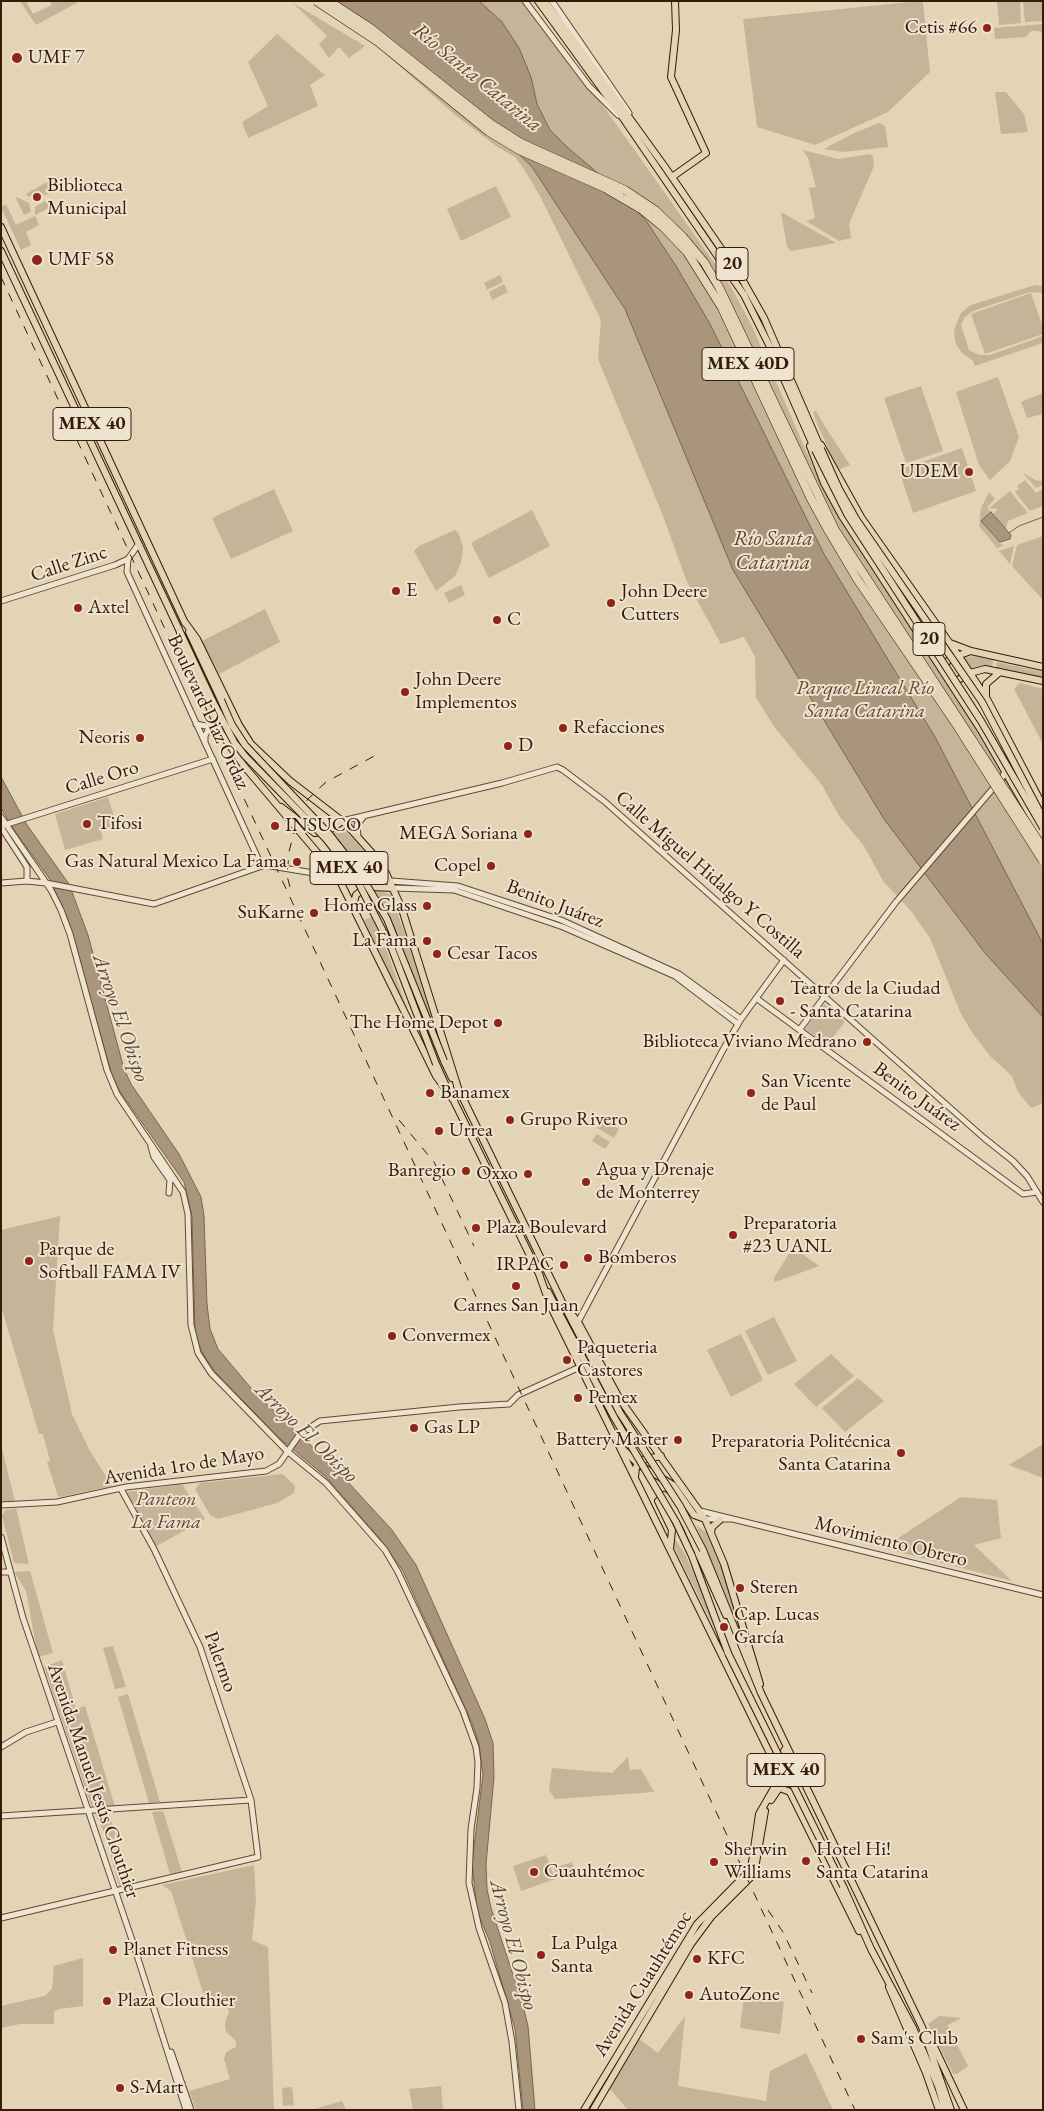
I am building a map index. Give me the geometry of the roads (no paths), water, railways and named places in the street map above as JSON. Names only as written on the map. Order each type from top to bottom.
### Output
[{"type":"highway","name":"MEX 40D","points":[[316,1],[378,42],[489,132],[519,150],[605,188],[641,209],[663,227],[687,252],[722,308],[800,477],[828,530],[857,579],[956,724],[1043,861]]},
{"type":"highway","name":"MEX 40D","points":[[329,1],[369,27],[491,124],[521,143],[624,190],[655,210],[683,237],[704,262],[719,287],[835,530],[1043,848]]},
{"type":"main road","name":"20","points":[[538,1],[611,98],[633,122],[726,254],[755,300],[792,379],[818,450],[847,514],[981,721],[1043,828]]},
{"type":"main road","name":"20","points":[[545,1],[744,295],[813,437],[861,517],[980,687],[1043,806]]},
{"type":"main road","points":[[672,177],[706,153],[670,77],[676,30],[675,1]]},
{"type":"main road","name":"MEX 40","points":[[1,228],[232,725],[245,745],[330,835],[359,872],[387,919],[444,1061],[617,1415],[680,1506],[703,1550],[761,1693],[922,2027],[946,2108]]},
{"type":"main road","name":"MEX 40","points":[[1,251],[138,545],[234,742],[245,756],[326,839],[354,876],[392,948],[436,1064],[539,1274],[676,1522],[692,1556],[727,1650],[843,1886],[871,1948],[922,2048],[946,2108]]},
{"type":"main road","name":"20","points":[[813,437],[811,449],[824,483],[842,516],[992,749],[1017,795],[1043,836]]},
{"type":"main road","name":"20","points":[[818,450],[856,519],[982,702],[1043,818]]},
{"type":"main road","points":[[184,621],[197,639],[246,736],[290,781],[342,821],[378,861],[392,885],[409,930],[458,1088]]},
{"type":"main road","points":[[179,629],[186,656],[221,733],[237,756],[338,878],[365,929],[436,1076],[454,1101]]},
{"type":"main road","points":[[928,649],[938,644],[945,636]]},
{"type":"main road","points":[[950,643],[971,651],[1043,667]]},
{"type":"main road","points":[[940,669],[946,662],[958,655],[971,651]]},
{"type":"main road","points":[[996,657],[994,662],[997,671]]},
{"type":"main road","points":[[950,684],[979,669],[1043,681]]},
{"type":"main road","points":[[987,699],[986,684],[997,671]]},
{"type":"main road","points":[[963,703],[963,697],[968,689],[980,687]]},
{"type":"main road","points":[[992,749],[996,764],[990,792],[1001,789],[1024,799],[1035,794]]},
{"type":"main road","points":[[276,804],[284,805],[294,800],[296,790],[290,781]]},
{"type":"main road","points":[[276,804],[315,833],[328,830],[342,821]]},
{"type":"main road","points":[[353,905],[356,895],[362,890],[392,885]]},
{"type":"main road","points":[[539,1274],[550,1305],[702,1615],[707,1618],[727,1650]]},
{"type":"main road","points":[[562,1302],[578,1322],[606,1376],[636,1423],[679,1480],[705,1519],[736,1601],[755,1663],[761,1693]]},
{"type":"main road","points":[[616,1439],[622,1445],[634,1445],[640,1436],[636,1423]]},
{"type":"main road","points":[[616,1439],[638,1464],[673,1494],[684,1498],[694,1515],[705,1519]]},
{"type":"main road","points":[[638,1484],[635,1471],[638,1464],[647,1457],[661,1456]]},
{"type":"main road","points":[[679,1480],[673,1494],[722,1609],[731,1619]]},
{"type":"main road","points":[[672,1553],[670,1543],[672,1530],[658,1501],[664,1495],[673,1494]]},
{"type":"main road","points":[[712,1534],[712,1527],[720,1520]]},
{"type":"main road","name":"Avenida Cuauhtémoc","points":[[584,2110],[667,1971],[709,1915],[751,1869],[758,1818],[781,1776],[702,1615]]},
{"type":"main road","points":[[787,1747],[784,1751],[790,1772],[782,1786],[791,1795],[849,1914],[871,1948]]},
{"type":"main road","name":"Avenida Cuauhtémoc","points":[[593,2110],[709,1915],[754,1874],[764,1814],[782,1786]]},
{"type":"main road","points":[[791,1795],[794,1789],[802,1787],[816,1808]]},
{"type":"main road","points":[[664,1990],[667,1971],[682,1960]]},
{"type":"main road","points":[[896,1972],[903,1980],[964,2110]]},
{"type":"street","name":"20","points":[[525,1],[589,86],[625,121]]},
{"type":"street","name":"20","points":[[552,1],[624,105],[633,122]]},
{"type":"street","name":"Calle Zinc","points":[[1,601],[115,566],[128,560],[138,545]]},
{"type":"street","name":"Boulevard Diaz Ordaz","points":[[128,560],[127,572],[261,865]]},
{"type":"street","points":[[115,566],[127,572]]},
{"type":"street","points":[[195,724],[216,728],[221,733]]},
{"type":"street","points":[[206,746],[205,736],[209,728]]},
{"type":"street","points":[[800,1029],[901,896],[1005,774],[1013,749]]},
{"type":"street","name":"Calle Oro","points":[[4,826],[212,759]]},
{"type":"street","name":"Calle Miguel Hidalgo Y Costilla","points":[[342,821],[502,783],[559,767],[604,801],[984,1138],[1014,1161],[1027,1176],[1043,1202]]},
{"type":"street","points":[[358,838],[358,823],[369,814]]},
{"type":"street","points":[[1,817],[27,867],[27,881]]},
{"type":"street","points":[[4,826],[46,883],[61,910],[70,934],[112,1085],[179,1185],[187,1202],[191,1325],[198,1353],[211,1374],[288,1450],[326,1483],[385,1550],[406,1590],[471,1732],[478,1762],[478,1775],[471,1829],[469,1883],[479,1928],[505,2003],[512,2042],[519,2110]]},
{"type":"street","points":[[313,874],[320,869],[320,855]]},
{"type":"street","points":[[1,884],[27,881],[46,883],[150,903],[159,903],[261,865],[313,874],[339,883],[365,929]]},
{"type":"street","name":"Benito Juárez","points":[[313,874],[392,885],[449,889],[477,894],[562,920],[679,974],[741,1019]]},
{"type":"street","name":"Benito Juárez","points":[[477,894],[563,927],[683,982],[738,1024]]},
{"type":"street","points":[[578,1322],[738,1024],[784,960]]},
{"type":"street","name":"Benito Juárez","points":[[756,998],[1023,1194],[1037,1192]]},
{"type":"street","points":[[151,1144],[154,1157],[170,1180],[169,1194]]},
{"type":"street","name":"Avenida 1ro de Mayo","points":[[1,1505],[57,1502],[121,1489],[266,1471],[279,1464],[300,1434],[314,1424],[331,1419],[459,1406],[509,1404],[518,1395],[580,1367]]},
{"type":"street","name":"Palermo","points":[[115,1891],[258,1857],[251,1800],[217,1694],[190,1622],[121,1489]]},
{"type":"street","name":"Movimiento Obrero","points":[[700,1511],[1043,1595]]},
{"type":"street","name":"Movimiento Obrero","points":[[705,1519],[731,1519]]},
{"type":"street","name":"Avenida Manuel Jesús Clouthier","points":[[1,1537],[10,1572],[57,1722],[163,2034],[191,2110]]},
{"type":"street","points":[[1,1572],[10,1572]]},
{"type":"street","points":[[1,1747],[26,1732],[57,1722]]},
{"type":"street","points":[[1,1816],[251,1800]]},
{"type":"street","points":[[1,1918],[115,1891]]},
{"type":"street","name":"Avenida Manuel Jesús Clouthier","points":[[163,2034],[186,2110]]},
{"type":"water","name":"Río Santa Catarina","points":[[332,1],[479,1],[502,22],[519,48],[531,77],[537,104],[550,130],[619,191],[647,222],[676,266],[710,324],[824,554],[935,737],[1043,944],[1043,1017],[985,953],[884,819],[733,570],[625,309],[532,167],[467,104]]},
{"type":"water","points":[[991,512],[1011,535],[1010,539],[1000,542],[981,521]]},
{"type":"water","points":[[1,777],[27,825],[69,884],[88,935],[124,1069],[131,1084],[179,1154],[201,1197],[204,1216],[207,1304],[210,1329],[218,1349],[256,1394],[335,1468],[392,1530],[416,1565],[485,1719],[493,1743],[494,1777],[486,1864],[487,1889],[491,1908],[528,2026],[535,2110],[523,2110],[515,2029],[490,1942],[477,1911],[472,1863],[483,1775],[479,1744],[472,1723],[403,1571],[380,1539],[325,1476],[278,1437],[216,1373],[203,1354],[195,1334],[192,1216],[184,1182],[119,1090],[111,1072],[67,917],[49,878],[14,830],[1,808]]},
{"type":"waterway","points":[[1009,533],[1019,526],[1043,517]]},
{"type":"railway","points":[[1,277],[855,2110]]},
{"type":"railway","points":[[290,887],[287,876],[289,852],[297,819],[307,800],[326,782],[378,754]]},
{"type":"railway","points":[[399,1120],[434,1162],[474,1246]]},
{"type":"railway","points":[[768,1910],[783,1932],[812,1993]]},
{"type":"place","name":"Cetis #66","points":[[987,28]]},
{"type":"place","name":"UMF 7","points":[[17,58]]},
{"type":"place","name":"Biblioteca Municipal","points":[[37,197]]},
{"type":"place","name":"UMF 58","points":[[37,260]]},
{"type":"place","name":"UDEM","points":[[969,472]]},
{"type":"place","name":"E","points":[[396,591]]},
{"type":"place","name":"John Deere Cutters","points":[[611,603]]},
{"type":"place","name":"Axtel","points":[[78,608]]},
{"type":"place","name":"C","points":[[497,620]]},
{"type":"place","name":"John Deere Implementos","points":[[405,692]]},
{"type":"place","name":"Refacciones","points":[[563,728]]},
{"type":"place","name":"Neoris","points":[[140,738]]},
{"type":"place","name":"D","points":[[508,746]]},
{"type":"place","name":"Tifosi","points":[[87,824]]},
{"type":"place","name":"INSUCO","points":[[275,826]]},
{"type":"place","name":"MEGA Soriana","points":[[528,834]]},
{"type":"place","name":"Gas Natural Mexico La Fama","points":[[297,862]]},
{"type":"place","name":"Copel","points":[[491,866]]},
{"type":"place","name":"Home Glass","points":[[427,906]]},
{"type":"place","name":"SuKarne","points":[[314,913]]},
{"type":"place","name":"La Fama","points":[[427,941]]},
{"type":"place","name":"Cesar Tacos","points":[[437,954]]},
{"type":"place","name":"Teatro de la Ciudad - Santa Catarina","points":[[780,1001]]},
{"type":"place","name":"The Home Depot","points":[[498,1023]]},
{"type":"place","name":"Biblioteca Viviano Medrano","points":[[867,1042]]},
{"type":"place","name":"Banamex","points":[[430,1093]]},
{"type":"place","name":"San Vicente de Paul","points":[[751,1093]]},
{"type":"place","name":"Grupo Rivero","points":[[510,1120]]},
{"type":"place","name":"Urrea","points":[[439,1131]]},
{"type":"place","name":"Banregio","points":[[466,1171]]},
{"type":"place","name":"Oxxo","points":[[528,1174]]},
{"type":"place","name":"Agua y Drenaje de Monterrey","points":[[586,1182]]},
{"type":"place","name":"Plaza Boulevard","points":[[476,1228]]},
{"type":"place","name":"Preparatoria #23 UANL","points":[[733,1235]]},
{"type":"place","name":"Bomberos","points":[[588,1258]]},
{"type":"place","name":"Parque de Softball FAMA IV","points":[[29,1261]]},
{"type":"place","name":"IRPAC","points":[[564,1265]]},
{"type":"place","name":"Carnes San Juan","points":[[516,1286]]},
{"type":"place","name":"Convermex","points":[[392,1336]]},
{"type":"place","name":"Paqueteria Castores","points":[[567,1360]]},
{"type":"place","name":"Pemex","points":[[578,1398]]},
{"type":"place","name":"Gas LP","points":[[414,1428]]},
{"type":"place","name":"Battery Master","points":[[678,1440]]},
{"type":"place","name":"Preparatoria Politécnica Santa Catarina","points":[[901,1453]]},
{"type":"place","name":"Steren","points":[[740,1588]]},
{"type":"place","name":"Cap. Lucas García","points":[[724,1627]]},
{"type":"place","name":"Hotel Hi! Santa Catarina","points":[[806,1861]]},
{"type":"place","name":"Sherwin Williams","points":[[714,1862]]},
{"type":"place","name":"Cuauhtémoc","points":[[534,1872]]},
{"type":"place","name":"Planet Fitness","points":[[113,1950]]},
{"type":"place","name":"La Pulga Santa","points":[[541,1955]]},
{"type":"place","name":"KFC","points":[[697,1959]]},
{"type":"place","name":"AutoZone","points":[[689,1995]]},
{"type":"place","name":"Plaza Clouthier","points":[[107,2001]]},
{"type":"place","name":"Sam's Club","points":[[861,2039]]},
{"type":"place","name":"S-Mart","points":[[120,2088]]},
{"type":"park label","name":"Parque Lineal Río Santa Catarina","points":[[865,700]]},
{"type":"park label","name":"Panteon La Fama","points":[[166,1512]]},
{"type":"water label","name":"Arroyo El Obispo","points":[[120,1018]]},
{"type":"water label","name":"Arroyo El Obispo","points":[[306,1433]]},
{"type":"water label","name":"Arroyo El Obispo","points":[[513,1945]]}]
